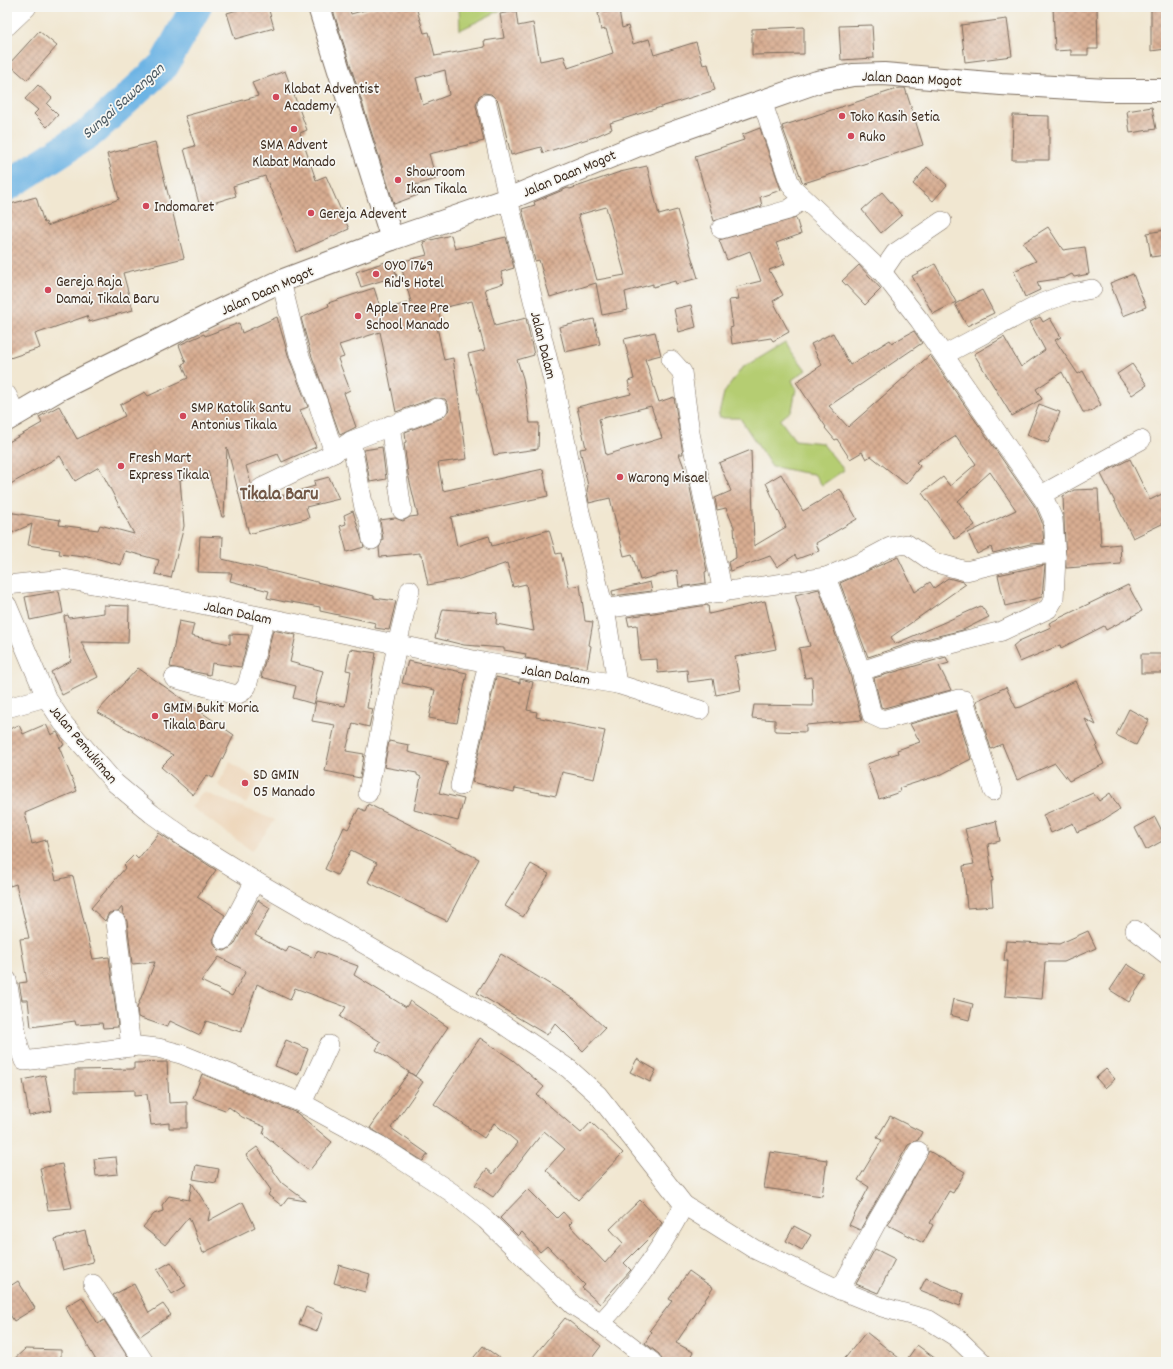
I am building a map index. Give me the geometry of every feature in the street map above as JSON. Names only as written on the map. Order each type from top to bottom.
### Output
[{"type":"main road","points":[[319,7],[392,239]]},
{"type":"main road","name":"Jalan Daan Mogot","points":[[11,417],[60,389],[216,312],[281,282],[392,239],[508,199],[641,144],[817,82],[853,75],[884,74],[1001,84],[1106,90],[1166,90]]},
{"type":"street","points":[[7,26],[27,7]]},
{"type":"street","points":[[762,101],[789,181],[804,199],[863,251],[882,272],[944,355],[1046,503],[1052,519],[1056,557],[1054,599],[1048,609],[1002,630],[914,654],[861,671]]},
{"type":"street","name":"Jalan Dalam","points":[[7,585],[64,579],[176,599],[488,664],[617,684],[607,621],[580,512],[554,385],[508,199],[487,104]]},
{"type":"street","points":[[720,229],[788,210],[804,199]]},
{"type":"street","points":[[882,272],[895,253],[942,221]]},
{"type":"street","points":[[281,282],[299,354],[318,403],[334,453]]},
{"type":"street","points":[[944,355],[1042,303],[1066,294],[1092,289]]},
{"type":"street","points":[[671,360],[682,372],[690,433],[723,593]]},
{"type":"street","points":[[7,395],[11,417]]},
{"type":"street","points":[[261,488],[334,453],[351,441],[438,408]]},
{"type":"street","points":[[390,425],[402,510]]},
{"type":"street","points":[[1041,496],[1141,440]]},
{"type":"street","points":[[351,441],[372,540]]},
{"type":"street","points":[[603,609],[723,593],[826,577],[862,562],[890,547],[907,544],[933,562],[966,572],[1033,555],[1046,554],[1056,557]]},
{"type":"street","points":[[826,577],[861,671],[872,715],[883,720],[959,698],[964,700],[993,791]]},
{"type":"street","points":[[368,793],[397,645],[410,590]]},
{"type":"street","name":"Jalan Pemukiman","points":[[7,605],[46,697],[63,723],[115,783],[152,814],[255,881],[498,1021],[569,1069],[598,1095],[684,1205],[754,1249],[840,1290],[882,1307],[929,1320],[956,1337],[982,1362]]},
{"type":"street","points":[[174,678],[236,695],[242,692],[247,686],[265,618]]},
{"type":"street","points":[[460,786],[488,664]]},
{"type":"street","points":[[617,684],[700,710]]},
{"type":"street","points":[[7,708],[46,697]]},
{"type":"street","points":[[224,940],[255,881]]},
{"type":"street","points":[[116,922],[131,1048]]},
{"type":"street","points":[[1135,930],[1166,954]]},
{"type":"street","points":[[7,980],[19,1046],[24,1060],[131,1048],[158,1048],[181,1054],[302,1103],[379,1145],[451,1192],[486,1220],[573,1305],[601,1323],[652,1362]]},
{"type":"street","points":[[302,1103],[329,1045]]},
{"type":"street","points":[[840,1290],[879,1218],[918,1151]]},
{"type":"street","points":[[601,1323],[634,1284],[667,1239],[684,1205]]},
{"type":"street","points":[[94,1284],[144,1362]]},
{"type":"shaded area","points":[[230,762],[259,781],[246,804],[218,785]]},
{"type":"shaded area","points":[[203,792],[275,820],[252,851],[191,807]]},
{"type":"green space","points":[[459,7],[507,7],[460,30]]},
{"type":"green space","points":[[785,342],[806,370],[792,380],[796,389],[792,410],[780,420],[795,440],[822,443],[844,470],[822,485],[814,474],[772,467],[740,418],[718,418],[724,393],[742,368]]},
{"type":"building","points":[[247,7],[268,7],[274,28],[235,39],[227,13]]},
{"type":"building","points":[[332,7],[349,7],[351,14],[376,7],[416,7],[424,33],[429,32],[435,56],[485,47],[484,41],[504,38],[500,14],[516,11],[518,26],[533,23],[540,61],[564,56],[568,68],[613,53],[606,29],[601,30],[598,13],[619,10],[622,28],[628,26],[633,44],[649,39],[654,55],[696,42],[703,65],[708,64],[715,90],[610,123],[612,129],[594,137],[543,153],[541,147],[511,155],[498,101],[491,94],[484,93],[479,96],[476,106],[484,141],[429,154],[436,179],[415,185],[418,195],[394,204]],"holes":[[[445,70],[449,95],[423,105],[416,78]]]},
{"type":"building","points":[[1053,7],[1097,7],[1098,49],[1088,49],[1088,55],[1071,55],[1071,50],[1055,51]]},
{"type":"building","points":[[1151,7],[1166,7],[1166,49],[1151,51]]},
{"type":"building","points":[[1007,19],[1012,56],[965,62],[961,25]]},
{"type":"building","points":[[872,25],[874,58],[841,60],[839,26]]},
{"type":"building","points":[[804,27],[804,54],[752,55],[752,29]]},
{"type":"building","points":[[39,31],[57,46],[27,80],[9,64]]},
{"type":"building","points":[[285,71],[307,130],[300,133],[316,180],[326,176],[349,229],[297,252],[265,176],[233,186],[236,196],[200,207],[184,149],[195,146],[185,116],[258,96],[252,83]]},
{"type":"building","points":[[38,85],[52,98],[47,104],[58,115],[47,127],[34,114],[38,110],[25,99]]},
{"type":"building","name":"Ruko","points":[[900,88],[905,88],[923,145],[804,183],[802,181],[782,126]]},
{"type":"building","points":[[1152,107],[1156,129],[1130,133],[1127,111]]},
{"type":"building","points":[[1013,115],[1049,116],[1049,160],[1012,160]]},
{"type":"building","points":[[760,128],[781,190],[760,197],[762,206],[714,221],[695,156],[744,140],[742,135]]},
{"type":"building","points":[[155,142],[184,258],[123,273],[133,310],[89,322],[87,316],[35,334],[40,348],[7,359],[7,205],[36,197],[44,223],[46,222],[47,226],[119,199],[107,154]]},
{"type":"building","points":[[647,166],[659,215],[677,210],[698,278],[676,284],[675,281],[653,287],[653,284],[625,292],[628,310],[602,315],[596,283],[550,297],[539,260],[535,261],[522,209],[535,205],[534,202],[568,188],[570,189],[620,172]],"holes":[[[606,207],[625,275],[597,280],[578,215]]]},
{"type":"building","points":[[927,167],[947,185],[933,201],[913,184]]},
{"type":"building","points":[[882,192],[902,215],[881,233],[862,210]]},
{"type":"building","points":[[796,218],[801,234],[776,243],[785,264],[769,270],[783,295],[773,301],[789,332],[773,341],[771,338],[732,344],[730,328],[733,327],[729,300],[739,299],[736,287],[761,281],[750,251],[727,260],[719,240]]},
{"type":"building","points":[[1048,227],[1063,250],[1085,247],[1089,274],[1074,277],[1072,274],[1064,278],[1037,282],[1040,290],[1025,297],[1014,271],[1036,261],[1023,243]]},
{"type":"building","points":[[1166,230],[1166,255],[1151,257],[1147,233]]},
{"type":"building","points":[[451,235],[455,249],[506,237],[514,268],[501,272],[504,283],[485,289],[495,326],[526,318],[534,355],[517,360],[523,378],[530,423],[539,423],[538,449],[494,455],[468,354],[485,350],[472,301],[438,309],[441,321],[436,322],[444,360],[453,358],[467,459],[438,463],[443,491],[543,469],[548,496],[451,517],[457,546],[489,536],[492,546],[549,530],[556,554],[561,553],[569,587],[580,585],[585,621],[593,622],[587,668],[525,658],[526,654],[504,650],[504,648],[464,645],[435,638],[443,609],[497,613],[496,624],[534,631],[526,584],[513,587],[507,563],[460,579],[428,585],[422,556],[420,556],[420,553],[380,557],[379,548],[383,539],[380,520],[395,518],[403,521],[410,517],[418,516],[408,474],[404,443],[406,442],[405,432],[442,418],[449,410],[448,404],[445,399],[434,398],[396,412],[380,332],[339,345],[344,357],[338,359],[350,390],[344,393],[356,427],[340,435],[310,351],[301,318],[329,306],[328,303],[374,288],[381,310],[411,302],[400,262],[427,255],[423,242]]},
{"type":"building","name":"OYO 1769 Rid's Hotel","points":[[391,260],[397,276],[361,287],[356,272]]},
{"type":"building","points":[[935,264],[956,302],[933,314],[912,276]]},
{"type":"building","points":[[859,265],[881,289],[865,305],[842,281]]},
{"type":"building","points":[[1133,274],[1146,307],[1123,316],[1110,283]]},
{"type":"building","points":[[982,290],[994,313],[967,326],[955,304]]},
{"type":"building","points":[[691,305],[696,327],[679,332],[674,309]]},
{"type":"building","points":[[277,317],[289,358],[308,407],[300,410],[316,447],[282,462],[278,454],[246,466],[251,484],[251,492],[257,503],[315,486],[314,481],[329,477],[339,499],[306,507],[309,518],[249,534],[227,447],[224,517],[222,517],[208,471],[180,480],[184,526],[171,578],[155,574],[159,560],[125,551],[121,565],[84,555],[84,557],[59,554],[60,550],[28,545],[32,524],[7,535],[7,512],[60,520],[59,525],[98,530],[100,525],[134,534],[99,467],[75,481],[60,456],[7,486],[7,443],[42,423],[39,417],[59,406],[77,439],[125,416],[120,405],[145,392],[148,396],[188,378],[182,364],[186,363],[179,345],[204,334],[205,336],[239,323],[242,333]]},
{"type":"building","points":[[1040,317],[1043,322],[1050,318],[1061,337],[1055,340],[1078,374],[1083,371],[1101,405],[1089,412],[1083,412],[1062,372],[1036,389],[1042,399],[1012,416],[974,354],[1004,337],[1021,367],[1045,350],[1030,322]]},
{"type":"building","points":[[594,319],[600,344],[565,352],[559,327]]},
{"type":"building","points":[[914,331],[922,343],[829,406],[848,427],[930,355],[1036,508],[1042,522],[1044,543],[1030,544],[993,553],[991,547],[977,554],[968,533],[1016,510],[990,472],[958,501],[975,525],[955,539],[922,493],[943,477],[950,486],[976,464],[956,436],[916,462],[920,466],[906,484],[871,456],[866,459],[862,452],[850,459],[837,439],[835,440],[825,428],[826,427],[796,382],[822,365],[811,344],[833,333],[850,365],[890,340],[892,343]]},
{"type":"building","points":[[655,332],[661,355],[645,359],[659,402],[674,397],[683,454],[679,454],[688,478],[707,571],[705,572],[706,583],[679,587],[677,570],[640,580],[632,554],[624,556],[610,498],[589,503],[587,491],[588,486],[580,449],[586,448],[577,407],[631,394],[628,381],[634,379],[624,339]],"holes":[[[651,406],[662,438],[606,455],[599,419]]]},
{"type":"building","points":[[1132,364],[1147,385],[1132,395],[1117,374]]},
{"type":"building","points":[[1039,404],[1060,412],[1048,443],[1027,435]]},
{"type":"building","points":[[382,447],[386,479],[370,482],[364,450]]},
{"type":"building","points":[[751,450],[754,546],[786,527],[766,483],[781,474],[803,511],[840,489],[857,519],[816,543],[819,551],[797,559],[795,555],[777,567],[770,556],[730,571],[728,562],[736,558],[734,527],[726,508],[717,510],[715,498],[731,491],[719,463]]},
{"type":"building","points":[[1130,459],[1150,500],[1166,492],[1166,522],[1133,538],[1101,474]]},
{"type":"building","points":[[1098,489],[1101,546],[1120,544],[1121,564],[1066,568],[1063,496],[1074,490]]},
{"type":"building","points":[[353,511],[364,547],[347,552],[340,526],[346,524],[344,515]]},
{"type":"building","points":[[200,536],[223,537],[222,559],[374,596],[374,598],[396,601],[389,630],[375,628],[376,623],[320,611],[320,607],[267,598],[269,591],[230,581],[232,573],[198,572]]},
{"type":"building","points":[[898,557],[915,592],[930,582],[934,588],[948,578],[964,582],[966,584],[891,637],[895,644],[981,606],[989,617],[963,630],[917,641],[868,657],[840,583]]},
{"type":"building","points":[[1045,565],[1042,597],[1005,606],[998,575]]},
{"type":"building","points":[[650,582],[652,591],[613,596],[612,591]]},
{"type":"building","points":[[1128,585],[1142,611],[1106,630],[1104,626],[1061,648],[1060,645],[1020,662],[1013,646],[1019,641],[1051,627],[1049,623]]},
{"type":"building","points":[[819,589],[850,674],[862,720],[806,725],[806,732],[775,731],[775,720],[752,718],[754,705],[813,706],[812,677],[805,678],[799,648],[810,646],[795,595]]},
{"type":"building","points":[[59,591],[63,613],[30,620],[25,597]]},
{"type":"building","points":[[765,601],[776,649],[735,657],[741,690],[716,695],[713,679],[688,682],[687,670],[658,673],[657,659],[640,660],[637,625],[629,626],[627,617],[708,605],[709,614]]},
{"type":"building","points":[[104,605],[129,606],[128,643],[81,642],[98,677],[62,695],[51,672],[71,661],[64,616],[68,615],[69,618],[104,613]]},
{"type":"building","points":[[179,621],[194,624],[191,636],[230,644],[230,634],[249,635],[241,667],[212,663],[210,675],[170,667]]},
{"type":"building","points":[[273,630],[296,635],[290,662],[323,671],[314,704],[293,698],[296,686],[261,677]]},
{"type":"building","points":[[350,649],[376,653],[367,708],[373,709],[369,727],[353,723],[346,751],[364,754],[360,778],[325,771],[335,725],[312,721],[316,701],[345,706],[351,671],[346,670]]},
{"type":"building","points":[[1141,654],[1164,654],[1164,673],[1141,673]]},
{"type":"building","points":[[946,657],[949,663],[939,666],[951,690],[884,708],[881,707],[874,678]]},
{"type":"building","points":[[408,661],[467,673],[457,723],[429,718],[435,690],[402,683]]},
{"type":"building","points":[[138,668],[234,735],[213,778],[207,775],[193,795],[161,767],[173,755],[97,712]]},
{"type":"building","points":[[496,677],[520,683],[520,679],[533,682],[527,710],[537,712],[536,717],[605,731],[594,779],[562,772],[556,796],[515,788],[514,792],[472,782]]},
{"type":"building","points":[[1075,681],[1096,725],[1085,719],[1098,745],[1096,747],[1104,764],[1069,781],[1055,763],[1017,780],[1002,744],[991,749],[976,701],[1006,687],[1016,708],[1021,707]]},
{"type":"building","points":[[1129,709],[1149,720],[1136,745],[1116,735]]},
{"type":"building","points":[[956,711],[971,759],[940,775],[899,788],[900,792],[879,799],[867,764],[898,753],[897,750],[920,742],[910,724]]},
{"type":"building","points":[[46,724],[51,735],[57,732],[64,745],[59,747],[77,791],[25,813],[32,844],[46,840],[56,880],[73,876],[93,959],[109,957],[118,1027],[103,1028],[102,1023],[76,1025],[75,1021],[31,1027],[28,1000],[22,1000],[19,983],[27,982],[20,939],[29,938],[16,884],[10,886],[7,873],[7,730],[19,725],[23,734]]},
{"type":"building","points":[[389,741],[409,745],[408,752],[448,762],[439,793],[464,799],[458,821],[414,810],[421,777],[417,775],[417,773],[384,767]]},
{"type":"building","points":[[1093,793],[1099,801],[1110,793],[1120,809],[1098,823],[1077,832],[1073,823],[1051,833],[1043,815]]},
{"type":"building","points":[[368,804],[479,859],[447,921],[368,882],[377,863],[351,850],[337,875],[325,869],[344,827],[348,829],[359,808],[365,811]]},
{"type":"building","points":[[1155,817],[1166,839],[1146,850],[1135,828]]},
{"type":"building","points":[[996,821],[1000,841],[988,844],[993,881],[991,881],[993,906],[967,908],[963,866],[974,864],[965,829]]},
{"type":"building","points":[[159,833],[216,870],[197,897],[225,915],[213,940],[215,946],[219,950],[225,951],[234,945],[258,900],[270,908],[255,935],[286,952],[289,947],[314,958],[317,951],[358,966],[354,975],[406,1007],[410,1001],[448,1027],[415,1076],[376,1050],[381,1042],[340,1017],[346,1007],[295,988],[290,1000],[257,984],[241,1032],[206,1021],[200,1035],[170,1021],[167,1027],[138,1017],[137,1008],[155,962],[132,964],[127,921],[123,914],[122,907],[118,912],[109,913],[105,921],[91,908],[126,867],[124,865],[134,855],[138,859]],"holes":[[[219,957],[246,971],[232,996],[201,981]]]},
{"type":"building","points":[[531,864],[549,874],[523,917],[505,906]]},
{"type":"building","points":[[1088,931],[1096,948],[1064,962],[1045,962],[1042,999],[1005,996],[1008,961],[1004,961],[1006,941],[1059,944]]},
{"type":"building","points":[[501,954],[575,1000],[605,1028],[583,1051],[555,1023],[547,1035],[477,993]]},
{"type":"building","points":[[1127,964],[1146,976],[1129,1002],[1110,990]]},
{"type":"building","points":[[953,999],[973,1004],[969,1020],[950,1015]]},
{"type":"building","points":[[480,1038],[513,1060],[544,1087],[537,1095],[581,1133],[591,1122],[623,1153],[578,1200],[546,1170],[565,1149],[544,1131],[493,1197],[475,1185],[487,1169],[493,1174],[518,1143],[494,1123],[484,1138],[434,1104]]},
{"type":"building","points":[[286,1040],[308,1049],[298,1075],[275,1066]]},
{"type":"building","points":[[637,1059],[656,1070],[650,1082],[630,1072]]},
{"type":"building","points":[[167,1062],[169,1103],[187,1102],[187,1128],[169,1128],[169,1123],[151,1125],[147,1094],[135,1095],[135,1090],[75,1092],[75,1070],[134,1069],[134,1063]]},
{"type":"building","points":[[1106,1069],[1115,1079],[1105,1088],[1096,1078]]},
{"type":"building","points":[[409,1072],[423,1082],[391,1128],[428,1154],[423,1161],[370,1128]]},
{"type":"building","points":[[202,1074],[297,1113],[332,1142],[309,1171],[263,1134],[265,1127],[242,1117],[229,1107],[225,1110],[193,1098]]},
{"type":"building","points":[[45,1075],[52,1111],[29,1116],[23,1080]]},
{"type":"building","points":[[890,1116],[922,1132],[918,1140],[908,1145],[860,1230],[849,1225],[869,1187],[858,1180],[882,1140],[877,1138]]},
{"type":"building","points":[[257,1147],[282,1183],[306,1201],[288,1198],[282,1206],[268,1195],[271,1190],[246,1155]]},
{"type":"building","points":[[929,1151],[965,1172],[953,1193],[949,1191],[930,1223],[933,1225],[923,1243],[888,1225]]},
{"type":"building","points":[[770,1152],[827,1160],[822,1196],[764,1188]]},
{"type":"building","points":[[116,1157],[118,1174],[96,1176],[94,1159]]},
{"type":"building","points":[[62,1164],[72,1208],[48,1210],[40,1168]]},
{"type":"building","points":[[196,1165],[219,1169],[216,1183],[193,1179]]},
{"type":"building","points":[[192,1183],[210,1211],[208,1221],[243,1202],[255,1227],[203,1253],[189,1217],[165,1245],[143,1227],[154,1214],[163,1211],[162,1205],[169,1196],[189,1200]]},
{"type":"building","points":[[528,1189],[557,1218],[563,1212],[572,1222],[569,1225],[605,1263],[623,1243],[610,1229],[640,1200],[662,1223],[624,1263],[631,1270],[600,1304],[582,1288],[585,1285],[547,1246],[540,1252],[522,1232],[518,1236],[500,1218]]},
{"type":"building","points":[[794,1226],[811,1235],[802,1250],[786,1241]]},
{"type":"building","points":[[85,1231],[93,1262],[63,1270],[55,1239]]},
{"type":"building","points":[[875,1249],[895,1259],[878,1293],[856,1284]]},
{"type":"building","points":[[171,1262],[186,1286],[172,1294],[157,1270]]},
{"type":"building","points":[[339,1265],[370,1274],[365,1292],[334,1283]]},
{"type":"building","points":[[689,1271],[713,1288],[676,1343],[693,1352],[687,1362],[663,1362],[659,1354],[645,1343],[652,1332],[650,1330],[672,1301],[669,1299]]},
{"type":"building","points":[[926,1278],[964,1294],[960,1306],[920,1290]]},
{"type":"building","points":[[18,1281],[35,1308],[14,1321],[7,1310],[7,1288]]},
{"type":"building","points":[[134,1284],[149,1313],[163,1304],[171,1315],[140,1336],[113,1295]]},
{"type":"building","points":[[82,1297],[98,1324],[104,1320],[131,1362],[97,1362],[65,1307]]},
{"type":"building","points":[[306,1307],[323,1314],[317,1331],[299,1324]]},
{"type":"building","points":[[565,1318],[601,1346],[589,1362],[529,1362]]},
{"type":"building","points":[[866,1332],[904,1362],[842,1362]]},
{"type":"building","points":[[917,1345],[940,1362],[905,1362]]},
{"type":"building","points":[[483,1346],[505,1362],[470,1362]]},
{"type":"building","points":[[25,1349],[61,1350],[61,1362],[11,1362]]},
{"type":"waterway","name":"Sungai Sawangan","points":[[7,186],[92,131],[164,65],[196,7]]},
{"type":"place","name":"Klabat Adventist Academy","points":[[276,97]]},
{"type":"place","name":"Toko Kasih Setia","points":[[842,116]]},
{"type":"place","name":"SMA Advent Klabat Manado","points":[[294,129]]},
{"type":"place","name":"Ruko","points":[[851,136]]},
{"type":"place","name":"Showroom Ikan Tikala","points":[[398,180]]},
{"type":"place","name":"Indomaret","points":[[146,206]]},
{"type":"place","name":"Gereja Adevent","points":[[311,213]]},
{"type":"place","name":"OYO 1769 Rid's Hotel","points":[[376,274]]},
{"type":"place","name":"Gereja Raja Damai, Tikala Baru","points":[[48,290]]},
{"type":"place","name":"Apple Tree Pre School Manado","points":[[358,316]]},
{"type":"place","name":"SMP Katolik Santu Antonius Tikala","points":[[183,416]]},
{"type":"place","name":"Fresh Mart Express Tikala","points":[[121,466]]},
{"type":"place","name":"Warong Misael","points":[[620,477]]},
{"type":"place","name":"GMIM Bukit Moria Tikala Baru","points":[[155,716]]},
{"type":"place","name":"SD GMIN 05 Manado","points":[[245,783]]},
{"type":"district","name":"Tikala Baru","points":[[279,492]]}]
